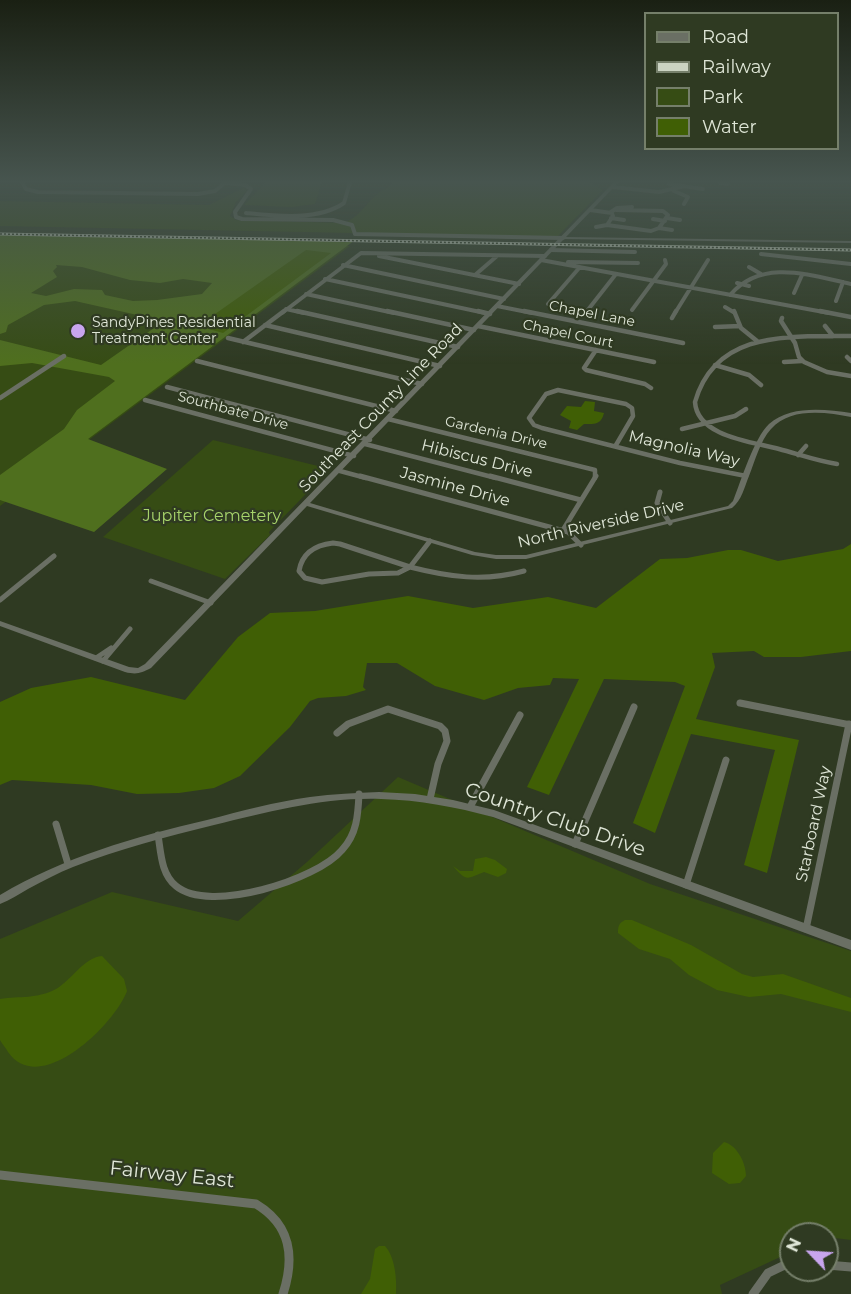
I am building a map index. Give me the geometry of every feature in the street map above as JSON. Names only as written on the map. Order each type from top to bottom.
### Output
[{"type":"street","name":"Southeast County Line Road","points":[[0,623],[131,671],[145,669],[340,471],[559,242]]},
{"type":"street","points":[[551,250],[635,252]]},
{"type":"street","points":[[243,342],[342,265],[363,253],[497,255],[638,263]]},
{"type":"street","points":[[363,253],[519,284]]},
{"type":"street","points":[[761,254],[851,264]]},
{"type":"street","points":[[475,276],[497,255]]},
{"type":"street","points":[[798,257],[808,260]]},
{"type":"street","points":[[545,259],[851,317]]},
{"type":"street","points":[[632,310],[666,264],[665,260]]},
{"type":"street","points":[[672,318],[708,260]]},
{"type":"street","points":[[342,265],[504,299]]},
{"type":"street","points":[[548,304],[580,267]]},
{"type":"street","points":[[749,267],[761,274]]},
{"type":"street","points":[[587,311],[616,274]]},
{"type":"street","points":[[730,295],[737,283],[747,277],[761,274],[802,275],[851,284]]},
{"type":"street","points":[[794,293],[802,275]]},
{"type":"street","points":[[325,279],[489,314]]},
{"type":"street","points":[[836,301],[843,282]]},
{"type":"street","points":[[737,283],[749,286]]},
{"type":"street","name":"Chapel Court","points":[[306,294],[654,362]]},
{"type":"street","name":"Chapel Lane","points":[[497,306],[682,343]]},
{"type":"street","points":[[725,307],[735,312],[740,326],[757,341]]},
{"type":"street","points":[[286,309],[458,347]]},
{"type":"street","points":[[782,318],[781,321],[792,337],[802,361]]},
{"type":"street","points":[[265,325],[440,366]]},
{"type":"street","points":[[714,327],[740,326]]},
{"type":"street","points":[[825,326],[833,336]]},
{"type":"street","points":[[837,465],[728,436],[706,423],[697,413],[695,402],[715,365],[730,352],[757,341],[792,337],[851,336]]},
{"type":"street","points":[[228,338],[422,384]]},
{"type":"street","points":[[596,350],[584,368],[586,370],[645,384],[651,388]]},
{"type":"street","points":[[0,398],[64,356]]},
{"type":"street","points":[[197,361],[396,411]]},
{"type":"street","points":[[784,362],[802,361],[819,370],[851,376]]},
{"type":"street","points":[[715,365],[749,375],[761,385]]},
{"type":"street","name":"Hibiscus Drive","points":[[167,387],[581,500]]},
{"type":"street","name":"Magnolia Way","points":[[616,445],[633,416],[632,408],[626,404],[558,390],[546,394],[529,418],[534,425],[542,428],[693,466],[746,476]]},
{"type":"street","name":"Southbate Drive","points":[[145,399],[355,455]]},
{"type":"street","points":[[682,429],[735,416],[746,409]]},
{"type":"street","name":"North Riverside Drive","points":[[307,504],[474,554],[507,558],[537,555],[732,506],[736,502],[768,428],[786,417],[815,412],[851,415]]},
{"type":"street","name":"Gardenia Drive","points":[[388,419],[591,467],[596,470],[596,473],[581,500]]},
{"type":"street","points":[[798,455],[806,446]]},
{"type":"street","name":"Jasmine Drive","points":[[340,471],[563,530]]},
{"type":"street","points":[[660,492],[657,503],[670,523]]},
{"type":"street","points":[[581,500],[563,530],[573,535],[581,544]]},
{"type":"street","points":[[430,541],[410,566],[404,571],[324,582],[306,578],[298,568],[313,549],[329,543],[340,544],[410,566],[435,573],[479,579],[499,578],[524,571]]},
{"type":"street","points":[[0,600],[54,556]]},
{"type":"street","points":[[151,581],[213,601]]},
{"type":"street","points":[[99,660],[130,629]]},
{"type":"street","points":[[740,703],[850,724]]},
{"type":"street","points":[[575,844],[633,707]]},
{"type":"street","points":[[337,733],[348,724],[388,709],[440,726],[445,732],[447,741],[438,764],[430,799]]},
{"type":"street","points":[[471,807],[520,715]]},
{"type":"street","name":"Starboard Way","points":[[806,929],[850,724]]},
{"type":"street","points":[[686,885],[726,760]]},
{"type":"street","points":[[158,835],[163,865],[175,885],[198,896],[225,896],[300,877],[330,862],[345,848],[355,831],[359,794]]},
{"type":"street","name":"Country Club Drive","points":[[0,900],[68,864],[120,845],[296,802],[359,794],[430,799],[471,807],[851,945]]},
{"type":"street","points":[[56,824],[68,864]]},
{"type":"street","name":"Fairway East","points":[[0,1175],[256,1204],[273,1215],[284,1232],[290,1253],[289,1275],[283,1294]]},
{"type":"street","points":[[753,1294],[759,1282],[779,1265]]},
{"type":"green space","points":[[0,242],[350,246],[0,506]]},
{"type":"green space","name":"Jupiter Cemetery","points":[[213,440],[330,469],[269,532],[270,535],[225,579],[103,537]]},
{"type":"green space","points":[[398,777],[650,884],[851,951],[851,1240],[839,1238],[839,1222],[779,1222],[779,1258],[720,1285],[722,1294],[0,1294],[0,939],[112,892],[238,921],[307,862]]},
{"type":"shaded area","points":[[0,242],[352,242],[88,439],[167,469],[94,532],[0,500],[0,475],[64,429],[77,410],[115,381],[109,377],[32,363],[0,366],[0,340],[101,365],[164,321],[75,301],[44,305],[8,325],[6,332],[0,334]],"holes":[[[56,265],[82,267],[130,280],[160,283],[183,279],[212,283],[202,294],[157,300],[133,301],[105,295],[102,290],[74,289],[46,296],[31,293],[57,277],[53,271]]]},
{"type":"water","points":[[306,250],[331,253],[223,333],[198,326]]},
{"type":"water","points":[[585,401],[595,402],[594,411],[604,413],[601,420],[594,424],[584,424],[577,430],[569,428],[571,421],[560,415],[567,406],[581,407]]},
{"type":"water","points":[[851,544],[851,651],[801,657],[764,657],[754,651],[712,653],[715,667],[696,719],[799,740],[767,873],[744,865],[775,750],[691,734],[655,833],[633,823],[685,686],[675,682],[604,679],[549,795],[527,787],[579,679],[553,678],[550,685],[518,688],[484,700],[435,686],[397,663],[367,663],[363,687],[366,690],[346,696],[318,698],[310,701],[290,727],[240,776],[214,788],[179,793],[137,794],[91,785],[12,780],[0,785],[0,702],[31,688],[91,677],[185,700],[238,637],[270,613],[315,611],[408,596],[473,608],[548,597],[596,608],[660,559],[687,558],[728,550],[741,550],[778,561],[843,549]]},
{"type":"water","points":[[486,857],[495,860],[507,869],[506,873],[498,877],[484,872],[467,878],[453,866],[460,871],[473,871],[475,859]]},
{"type":"water","points":[[625,920],[632,920],[691,945],[742,974],[753,977],[783,974],[851,998],[851,1012],[781,994],[749,997],[717,990],[689,975],[670,959],[639,949],[618,933],[619,925]]},
{"type":"water","points":[[102,956],[124,979],[127,991],[120,1005],[93,1037],[57,1062],[38,1067],[22,1064],[8,1052],[0,1040],[0,999],[35,996],[49,992],[62,985],[83,965]]},
{"type":"water","points":[[724,1142],[737,1151],[742,1160],[746,1176],[740,1183],[729,1184],[712,1173],[713,1153]]},
{"type":"water","points":[[385,1246],[391,1256],[396,1275],[396,1294],[361,1294],[370,1279],[375,1249]]},
{"type":"railway","points":[[446,242],[851,250]]},
{"type":"place","name":"SandyPines Residential Treatment Center","points":[[78,331]]}]
